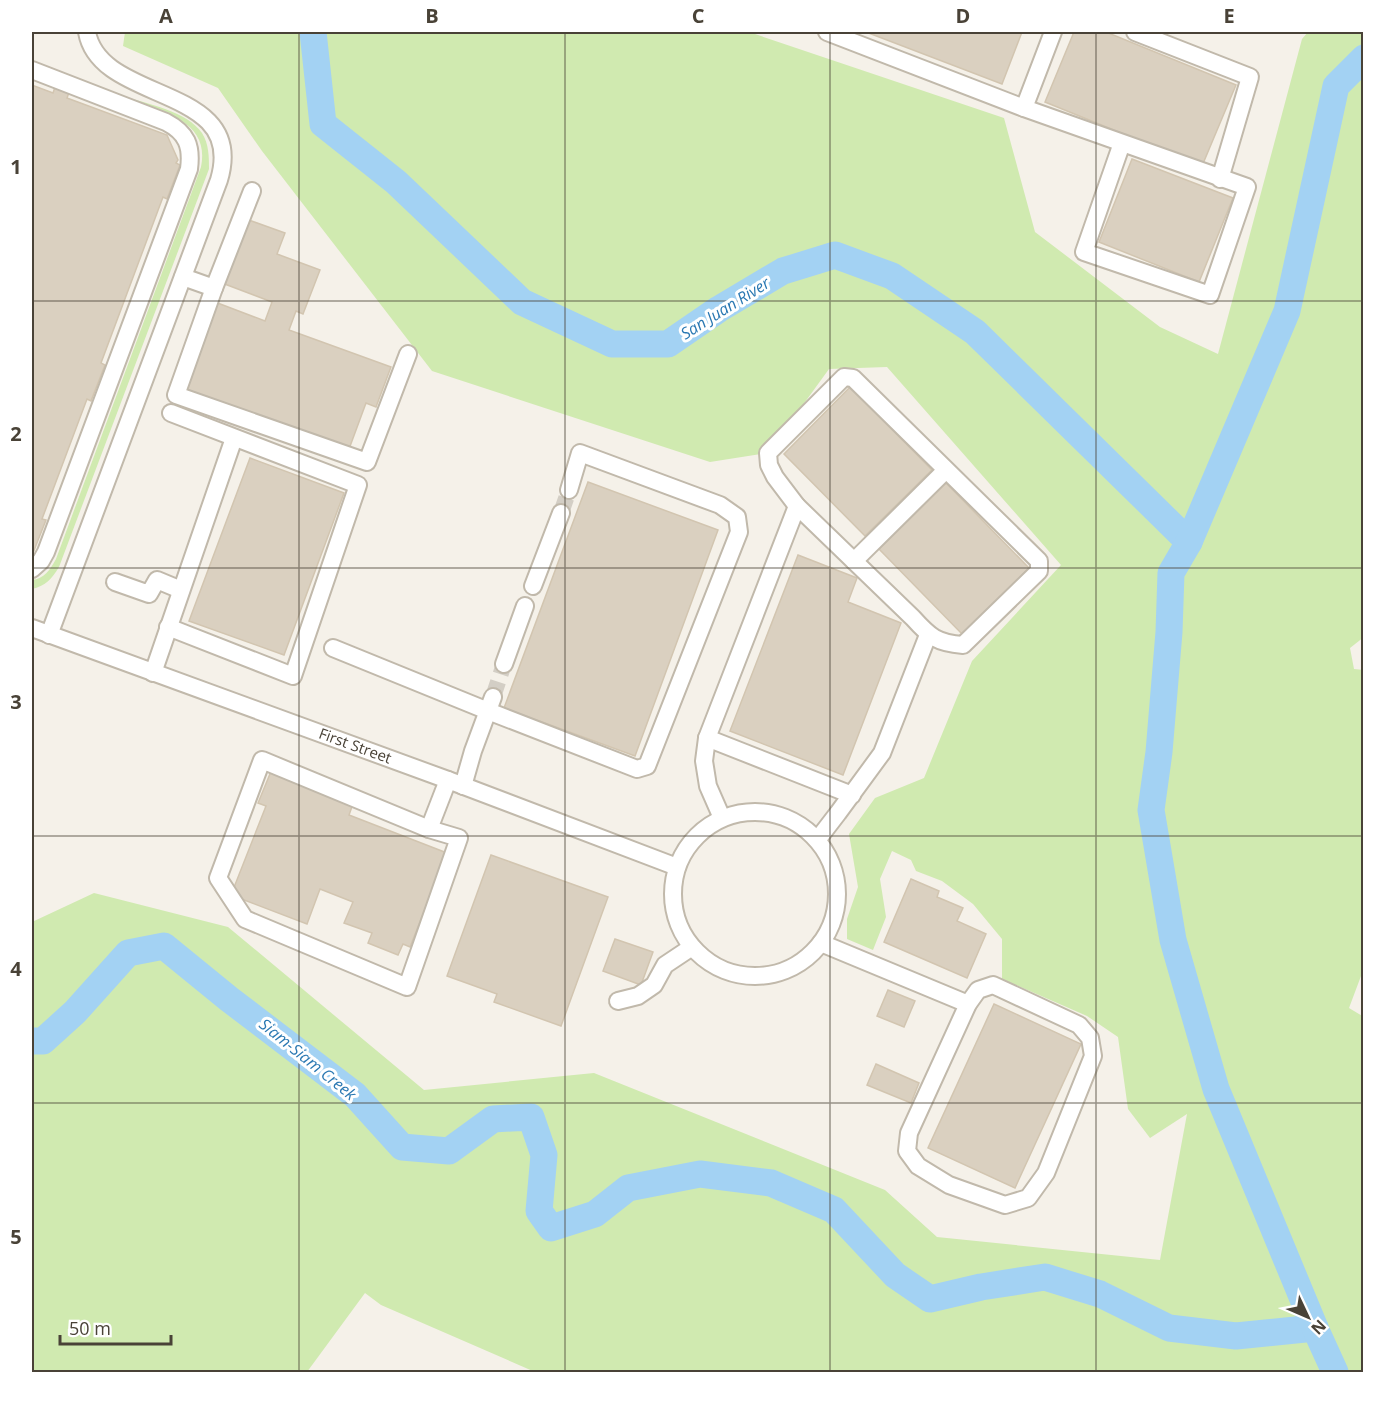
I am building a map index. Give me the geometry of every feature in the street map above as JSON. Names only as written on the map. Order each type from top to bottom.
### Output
[{"type":"street","points":[[49,635],[223,167],[223,149],[217,133],[197,111],[112,69],[95,53],[87,32]]},
{"type":"street","points":[[827,32],[1024,108],[1122,143],[1220,179],[1247,188],[1210,295],[1083,252],[1122,143]]},
{"type":"street","points":[[1024,108],[1053,32]]},
{"type":"street","points":[[1136,32],[1250,76],[1220,179]]},
{"type":"street","points":[[32,70],[175,126],[188,143],[190,160],[189,169],[46,552],[41,561],[32,569]]},
{"type":"street","points":[[252,191],[176,395],[367,462],[408,354]]},
{"type":"street","points":[[183,277],[214,288]]},
{"type":"street","points":[[843,377],[853,378],[946,470],[1039,561],[1039,571],[963,645],[946,644],[928,635],[797,506],[775,477],[769,465],[768,453],[843,377]]},
{"type":"street","points":[[168,627],[292,676],[358,485],[171,413]]},
{"type":"street","points":[[153,673],[234,438]]},
{"type":"street","points":[[333,648],[490,704],[637,769],[647,766],[739,532],[737,517],[720,505],[580,453],[569,490]]},
{"type":"street","points":[[855,561],[946,470]]},
{"type":"street","points":[[722,818],[708,786],[704,761],[707,738],[797,506]]},
{"type":"street","points":[[533,586],[561,513]]},
{"type":"street","points":[[115,582],[149,594],[157,580],[181,590]]},
{"type":"street","points":[[504,664],[525,606]]},
{"type":"street","name":"First Street","points":[[32,628],[456,783],[677,867]]},
{"type":"street","points":[[818,839],[882,753],[928,635]]},
{"type":"street","points":[[429,829],[473,752],[490,704]]},
{"type":"street","points":[[707,738],[852,795]]},
{"type":"street","points":[[262,760],[429,829],[459,838],[407,987],[245,919],[218,878],[262,760]]},
{"type":"street","points":[[756,811],[790,818],[818,839],[835,872],[836,909],[821,943],[800,963],[772,974],[743,975],[715,966],[692,947],[674,909],[677,867],[694,838],[722,818],[756,811]]},
{"type":"street","points":[[821,943],[968,1004]]},
{"type":"street","points":[[618,1000],[639,996],[654,985],[665,965],[692,947]]},
{"type":"street","points":[[993,985],[1078,1025],[1090,1038],[1094,1056],[1046,1173],[1028,1198],[1005,1205],[949,1185],[918,1166],[907,1151],[909,1133],[968,1004],[978,990],[993,985]]},
{"type":"green space","points":[[125,32],[749,32],[1004,118],[1035,232],[1160,327],[1218,354],[1302,39],[1308,32],[1363,32],[1364,637],[1350,648],[1354,669],[1364,670],[1364,968],[1349,1008],[1364,1017],[1363,1372],[535,1372],[381,1305],[365,1293],[307,1372],[32,1372],[32,922],[94,893],[228,927],[424,1090],[594,1073],[885,1190],[937,1237],[1160,1260],[1187,1114],[1150,1138],[1128,1109],[1118,1037],[1087,1016],[1002,979],[1002,939],[973,904],[942,881],[916,871],[911,860],[892,851],[880,879],[886,917],[873,950],[847,939],[847,919],[858,887],[849,834],[875,798],[924,778],[972,661],[1061,565],[887,367],[829,369],[768,453],[710,462],[432,371],[262,151],[218,88],[123,46]]},
{"type":"green space","points":[[32,62],[123,96],[166,109],[187,119],[204,137],[209,169],[59,567],[48,581],[32,589],[32,580],[46,573],[56,559],[201,167],[202,153],[196,134],[180,120],[32,64]]},
{"type":"building","points":[[866,32],[1022,32],[1002,84]]},
{"type":"building","points":[[1074,32],[1106,32],[1236,85],[1202,166],[1045,102]]},
{"type":"building","points":[[56,84],[70,90],[67,98],[167,135],[178,160],[176,163],[180,165],[167,199],[163,197],[101,363],[105,365],[91,401],[87,399],[42,519],[46,520],[33,553],[32,85],[53,93]]},
{"type":"building","points":[[1132,159],[1233,198],[1199,282],[1099,242]]},
{"type":"building","points":[[246,219],[285,233],[277,254],[320,270],[303,314],[296,311],[289,330],[391,367],[376,407],[366,403],[349,449],[183,388],[215,302],[265,321],[272,302],[222,283]]},
{"type":"building","points":[[850,387],[932,470],[865,536],[784,454]]},
{"type":"building","points":[[250,458],[344,493],[284,655],[189,621]]},
{"type":"building","points":[[588,482],[718,530],[635,756],[504,708]]},
{"type":"building","points":[[946,483],[1029,568],[962,634],[879,549]]},
{"type":"building","points":[[798,555],[857,578],[848,602],[901,623],[843,775],[730,731]]},
{"type":"building","points":[[272,769],[354,801],[349,815],[447,853],[410,947],[403,944],[398,955],[368,943],[372,933],[344,923],[353,902],[320,889],[307,924],[231,895],[266,806],[258,803]]},
{"type":"building","points":[[491,855],[608,897],[561,1026],[494,1002],[497,994],[447,976]]},
{"type":"building","points":[[911,879],[939,891],[937,897],[963,908],[957,921],[986,934],[967,978],[884,942]]},
{"type":"building","points":[[615,939],[653,952],[641,985],[603,971]]},
{"type":"building","points":[[888,990],[915,1001],[904,1027],[877,1016]]},
{"type":"building","points":[[994,1004],[1081,1044],[1015,1188],[928,1148]]},
{"type":"building","points":[[876,1064],[919,1083],[911,1103],[867,1085]]},
{"type":"waterway","name":"San Juan River","points":[[313,32],[323,124],[396,182],[522,302],[612,344],[668,344],[719,309],[783,271],[835,255],[892,276],[975,332],[1189,542]]},
{"type":"waterway","points":[[1335,1372],[1216,1089],[1173,940],[1151,810],[1159,752],[1169,632],[1171,573],[1189,542],[1287,311],[1336,86],[1364,58]]},
{"type":"waterway","name":"Siam-Siam Creek","points":[[32,1041],[43,1041],[75,1012],[128,953],[164,946],[229,999],[355,1095],[402,1147],[449,1151],[493,1119],[531,1117],[544,1155],[539,1211],[551,1228],[595,1214],[628,1188],[700,1174],[771,1183],[834,1210],[895,1275],[930,1299],[981,1287],[1045,1277],[1100,1294],[1169,1328],[1236,1336],[1315,1328]]},
{"type":"tunnel","points":[[561,513],[569,490]]},
{"type":"tunnel","points":[[493,697],[504,664]]}]
